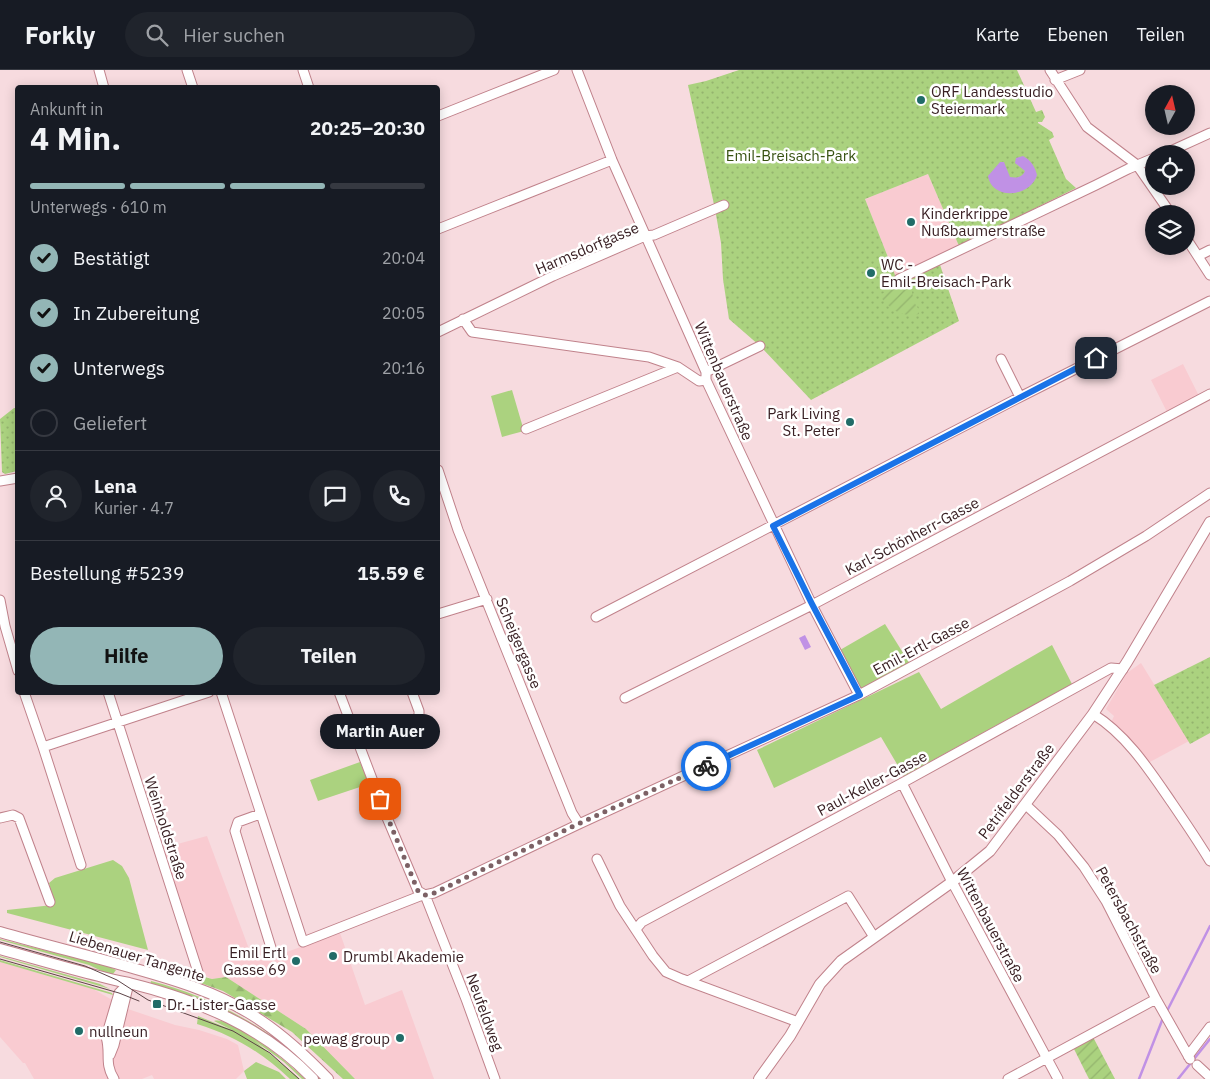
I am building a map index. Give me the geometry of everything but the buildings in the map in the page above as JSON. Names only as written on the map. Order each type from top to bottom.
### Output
[{"type":"main road","name":"Petrifelderstraße","points":[[759,1079],[798,1022],[820,984],[841,961],[952,882],[990,852],[1093,714],[1123,669],[1210,522]]},
{"type":"main road","name":"Liebenauer Tangente","points":[[0,932],[133,968],[195,988],[248,1012],[275,1030],[296,1047],[328,1079]]},
{"type":"main road","name":"Liebenauer Tangente","points":[[0,949],[129,983],[212,1009],[242,1024],[278,1048],[313,1079]]},
{"type":"main road","points":[[129,983],[133,968]]},
{"type":"street","points":[[99,70],[103,85]]},
{"type":"street","points":[[187,70],[192,85]]},
{"type":"street","points":[[303,70],[308,85]]},
{"type":"street","points":[[440,115],[554,70]]},
{"type":"street","name":"Wittenbauerstraße","points":[[577,70],[612,160],[773,526],[860,695]]},
{"type":"street","points":[[1050,70],[1087,127],[1137,166],[1165,205]]},
{"type":"street","points":[[1055,80],[1080,70]]},
{"type":"street","points":[[1184,145],[1210,133]]},
{"type":"street","points":[[440,229],[612,160]]},
{"type":"street","points":[[899,279],[1128,168],[1145,162]]},
{"type":"street","name":"Harmsdorfgasse","points":[[440,331],[553,276],[645,236],[654,235],[724,205]]},
{"type":"street","points":[[1198,256],[1210,250]]},
{"type":"street","points":[[1195,252],[1210,275]]},
{"type":"street","points":[[596,617],[1020,397],[1210,301]]},
{"type":"street","points":[[463,319],[472,332],[648,357],[678,367],[699,381],[760,346]]},
{"type":"street","points":[[1001,359],[1020,397]]},
{"type":"street","points":[[526,429],[678,367]]},
{"type":"street","name":"Karl-Schönherr-Gasse","points":[[625,698],[812,604],[1210,394]]},
{"type":"street","name":"Scheigergasse","points":[[440,476],[458,530],[578,824]]},
{"type":"street","points":[[0,481],[15,478]]},
{"type":"street","name":"Emil-Ertl-Gasse","points":[[260,814],[303,942],[420,896],[434,893],[578,824],[860,695],[1070,581],[1146,536],[1210,493]]},
{"type":"street","points":[[440,613],[486,599]]},
{"type":"street","points":[[0,600],[15,661]]},
{"type":"street","name":"Paul-Keller-Gasse","points":[[636,929],[642,922],[902,783],[1111,668],[1123,669]]},
{"type":"street","points":[[25,695],[81,865]]},
{"type":"street","name":"Weinholdstraße","points":[[109,695],[198,972]]},
{"type":"street","points":[[43,747],[200,695]]},
{"type":"street","points":[[222,695],[260,814],[238,822],[235,831],[273,954]]},
{"type":"street","name":"Neufeldweg","points":[[341,695],[385,813],[418,891],[425,895],[495,1079]]},
{"type":"street","points":[[356,735],[387,734],[419,720],[419,711],[413,695]]},
{"type":"street","points":[[1093,714],[1119,735],[1146,766],[1200,843],[1210,861]]},
{"type":"street","name":"Wittenbauerstraße","points":[[902,783],[952,882],[1058,1079]]},
{"type":"street","name":"Petersbachstraße","points":[[1026,805],[1058,834],[1084,867],[1106,900],[1156,999],[1192,1060]]},
{"type":"street","points":[[0,818],[13,815],[19,818],[50,902]]},
{"type":"street","points":[[597,859],[620,906],[653,956],[666,972],[798,1022]]},
{"type":"street","points":[[688,981],[848,896],[874,938]]},
{"type":"street","points":[[114,1079],[110,1072],[108,1060],[114,1045],[129,983]]},
{"type":"street","points":[[1008,1079],[1156,999]]},
{"type":"street","points":[[1210,1026],[1192,1060],[1210,1077]]},
{"type":"shaded area","points":[[1023,156],[1035,169],[1037,175],[1033,182],[1020,192],[1004,192],[996,189],[991,184],[988,176],[1000,162],[1004,162],[1010,177],[1021,176],[1025,171],[1015,163],[1016,158]]},
{"type":"shaded area","name":"Kinderkrippe Nußbaumerstraße","points":[[928,174],[959,246],[895,275],[865,199]]},
{"type":"shaded area","points":[[1183,364],[1199,396],[1167,412],[1151,380]]},
{"type":"shaded area","points":[[805,635],[811,647],[805,650],[799,638]]},
{"type":"shaded area","points":[[1141,663],[1189,741],[1148,763],[1110,725],[1114,716],[1106,709],[1127,673]]},
{"type":"shaded area","points":[[207,836],[252,957],[281,954],[340,933],[365,1005],[402,990],[434,1079],[355,1079],[306,1029],[226,977],[212,979],[198,972],[159,849]]},
{"type":"shaded area","points":[[0,962],[93,989],[128,1009],[175,1025],[227,1039],[238,1045],[244,1071],[236,1079],[154,1079],[152,1075],[142,1079],[34,1079],[25,1063],[0,1037]]},
{"type":"green space","name":"Emil-Breisach-Park","points":[[739,70],[1017,70],[1036,112],[1042,110],[1045,117],[1042,122],[1038,123],[1052,132],[1054,137],[1049,140],[1066,179],[1076,188],[959,246],[928,174],[865,199],[895,275],[937,256],[959,321],[811,400],[760,346],[729,319],[723,279],[721,243],[688,85]]},
{"type":"green space","points":[[910,282],[914,302],[919,310],[919,314],[907,315],[896,311],[879,295]]},
{"type":"green space","points":[[512,390],[524,431],[502,437],[491,396]]},
{"type":"green space","points":[[15,408],[15,472],[5,474],[2,472],[0,419]]},
{"type":"green space","points":[[885,624],[910,664],[861,689],[840,650]]},
{"type":"green space","points":[[1052,645],[1072,684],[904,776],[881,737],[774,788],[757,750],[919,672],[941,709]]},
{"type":"green space","points":[[1210,657],[1210,733],[1190,744],[1154,685]]},
{"type":"green space","points":[[360,762],[369,784],[318,801],[310,780]]},
{"type":"green space","points":[[113,860],[122,866],[129,878],[148,950],[7,913],[7,910],[53,905],[49,883],[55,878]]},
{"type":"green space","points":[[0,939],[108,966],[116,970],[113,974],[108,974],[89,965]]},
{"type":"green space","points":[[0,957],[100,984],[110,989]]},
{"type":"green space","points":[[0,960],[112,993],[113,995],[0,962]]},
{"type":"green space","points":[[155,963],[212,979],[226,977],[306,1029],[355,1079],[343,1079],[292,1032],[223,991],[153,966]]},
{"type":"green space","points":[[151,981],[170,986],[225,1008],[275,1038],[303,1060],[322,1079],[319,1079],[292,1053],[150,985]]},
{"type":"green space","points":[[198,1016],[232,1030],[214,1021],[223,1021],[247,1033],[275,1053],[305,1079],[302,1079],[284,1062],[255,1041],[300,1079],[290,1079],[247,1046],[197,1024]]},
{"type":"green space","points":[[1093,1037],[1115,1079],[1089,1079],[1073,1047]]},
{"type":"green space","points":[[256,1062],[279,1072],[286,1079],[247,1079],[244,1071]]},
{"type":"waterway","points":[[1166,1013],[1210,926]]},
{"type":"waterway","points":[[1139,1079],[1163,1018]]},
{"type":"waterway","points":[[1178,1079],[1210,1039]]},
{"type":"tram line","points":[[0,942],[85,966],[117,980],[148,1000],[233,1031],[270,1053],[299,1079]]},
{"type":"tram line","points":[[0,959],[119,993],[139,1001]]},
{"type":"way so far","points":[[380,799],[418,891],[425,895],[434,893],[578,824],[706,766]]},
{"type":"place","name":"ORF Landesstudio Steiermark","points":[[921,100]]},
{"type":"place","name":"Kinderkrippe Nußbaumerstraße","points":[[911,222]]},
{"type":"place","name":"WC - Emil-Breisach-Park","points":[[871,273]]},
{"type":"place","name":"Park Living St. Peter","points":[[850,422]]},
{"type":"place","name":"Martin Auer","points":[[380,799]]},
{"type":"place","name":"Drumbl Akademie","points":[[333,956]]},
{"type":"place","name":"Emil Ertl Gasse 69","points":[[296,961]]},
{"type":"place","name":"Dr.-Lister-Gasse","points":[[157,1004]]},
{"type":"place","name":"nullneun","points":[[79,1031]]},
{"type":"place","name":"pewag group","points":[[400,1038]]},
{"type":"route","points":[[706,766],[860,695],[773,526],[1096,358]]}]
